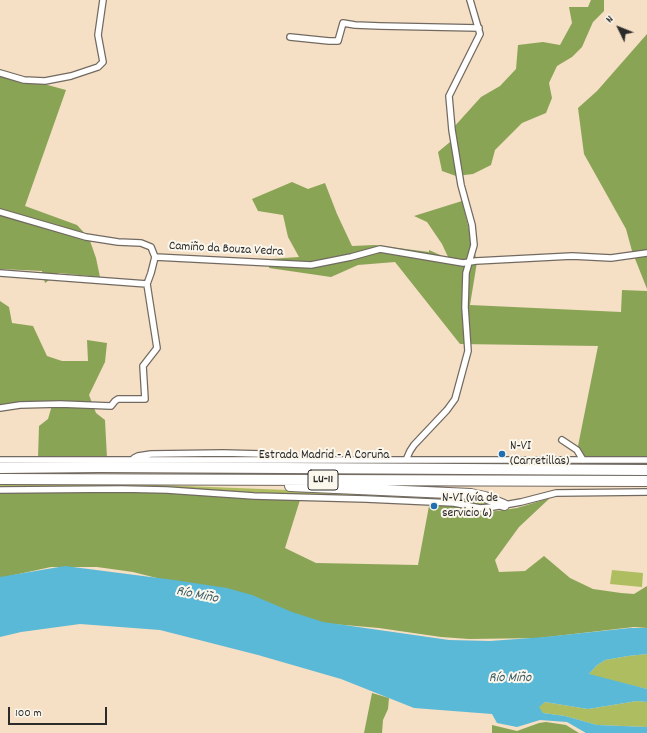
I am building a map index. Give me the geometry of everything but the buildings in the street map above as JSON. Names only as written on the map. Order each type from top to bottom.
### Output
[{"type":"highway","name":"Estrada Madrid - A Coruña","points":[[0,468],[100,467],[647,470]]},
{"type":"highway","name":"Estrada Madrid - A Coruña","points":[[0,479],[647,481]]},
{"type":"highway","points":[[188,480],[471,494],[504,504]]},
{"type":"street","points":[[0,73],[24,80],[45,81],[72,76],[98,67],[103,62],[98,35],[103,0]]},
{"type":"street","points":[[406,460],[414,445],[447,410],[455,399],[468,351],[465,293],[466,273],[474,245],[472,225],[458,168],[452,130],[449,96],[480,34],[470,0]]},
{"type":"street","points":[[290,37],[338,41],[343,23],[374,26],[479,28]]},
{"type":"street","points":[[0,212],[86,237],[118,242],[142,243],[150,247],[155,257]]},
{"type":"street","name":"Camiño da Bouza Vedra","points":[[0,408],[20,405],[53,404],[111,406],[118,400],[145,399],[143,366],[157,348],[147,284],[155,257],[311,265],[380,249],[464,263],[483,260],[572,256],[611,258],[647,253]]},
{"type":"street","points":[[0,273],[147,284]]},
{"type":"street","points":[[562,440],[577,450],[583,460]]},
{"type":"street","points":[[0,460],[647,460]]},
{"type":"street","points":[[0,490],[167,490],[254,496],[454,503],[480,508],[521,502],[556,493],[647,492]]},
{"type":"green space","points":[[591,0],[604,0],[604,11],[593,22],[582,47],[572,57],[557,66],[549,83],[552,98],[546,113],[522,123],[495,150],[491,165],[473,174],[456,176],[442,171],[438,152],[450,142],[453,128],[481,97],[500,86],[516,69],[518,45],[543,42],[560,45],[572,23],[569,7],[588,7]]},
{"type":"green space","points":[[647,34],[647,289],[632,251],[626,229],[584,154],[578,108],[597,91]]},
{"type":"green space","points":[[0,72],[66,90],[25,206],[77,225],[89,238],[96,258],[100,277],[59,273],[45,283],[42,271],[0,269]]},
{"type":"green space","points":[[292,182],[308,189],[325,183],[352,246],[375,245],[429,252],[429,250],[449,259],[442,244],[427,222],[414,216],[462,201],[477,262],[470,305],[621,312],[622,290],[647,291],[647,456],[576,456],[598,346],[460,344],[395,262],[358,265],[331,277],[269,268],[270,259],[299,257],[288,237],[283,215],[258,211],[252,199]]},
{"type":"green space","points":[[0,301],[9,307],[12,323],[33,326],[47,356],[62,361],[88,361],[87,340],[107,343],[105,362],[89,395],[96,413],[105,420],[107,458],[38,458],[39,426],[48,419],[53,402],[0,406]]},
{"type":"green space","points":[[0,485],[159,485],[467,497],[489,502],[489,504],[484,505],[423,498],[356,495],[281,494],[150,487]]},
{"type":"green space","points":[[12,491],[154,492],[263,500],[300,500],[285,548],[316,563],[418,565],[429,506],[446,505],[489,512],[517,508],[550,498],[519,527],[495,560],[499,572],[525,571],[544,556],[570,578],[593,589],[634,594],[647,586],[647,628],[634,627],[539,638],[469,639],[441,637],[379,628],[321,623],[256,603],[133,572],[97,567],[51,567],[0,578],[0,494]]},
{"type":"green space","points":[[612,570],[643,573],[642,587],[610,584]]},
{"type":"green space","points":[[647,654],[647,689],[588,675],[596,666],[605,660]]},
{"type":"green space","points":[[372,693],[389,698],[388,709],[383,720],[382,733],[364,733]]},
{"type":"green space","points":[[637,701],[647,702],[647,727],[597,725],[565,716],[543,713],[538,707],[545,702],[588,709]]},
{"type":"green space","points":[[546,722],[566,725],[579,733],[492,733],[492,725],[517,731]]},
{"type":"water","name":"Río Miño","points":[[65,566],[227,588],[252,595],[292,612],[323,622],[449,640],[490,641],[630,628],[647,628],[647,654],[605,660],[596,666],[589,674],[647,689],[647,702],[637,701],[588,709],[545,702],[539,707],[543,713],[565,716],[597,725],[647,727],[647,733],[586,733],[567,722],[540,720],[517,727],[497,723],[492,714],[414,708],[341,679],[258,655],[160,630],[80,624],[21,632],[0,637],[0,577]]},
{"type":"place","name":"N-VI (Carretillas)","points":[[502,454]]},
{"type":"place","name":"N-VI (vía de servicio 6)","points":[[434,506]]}]
